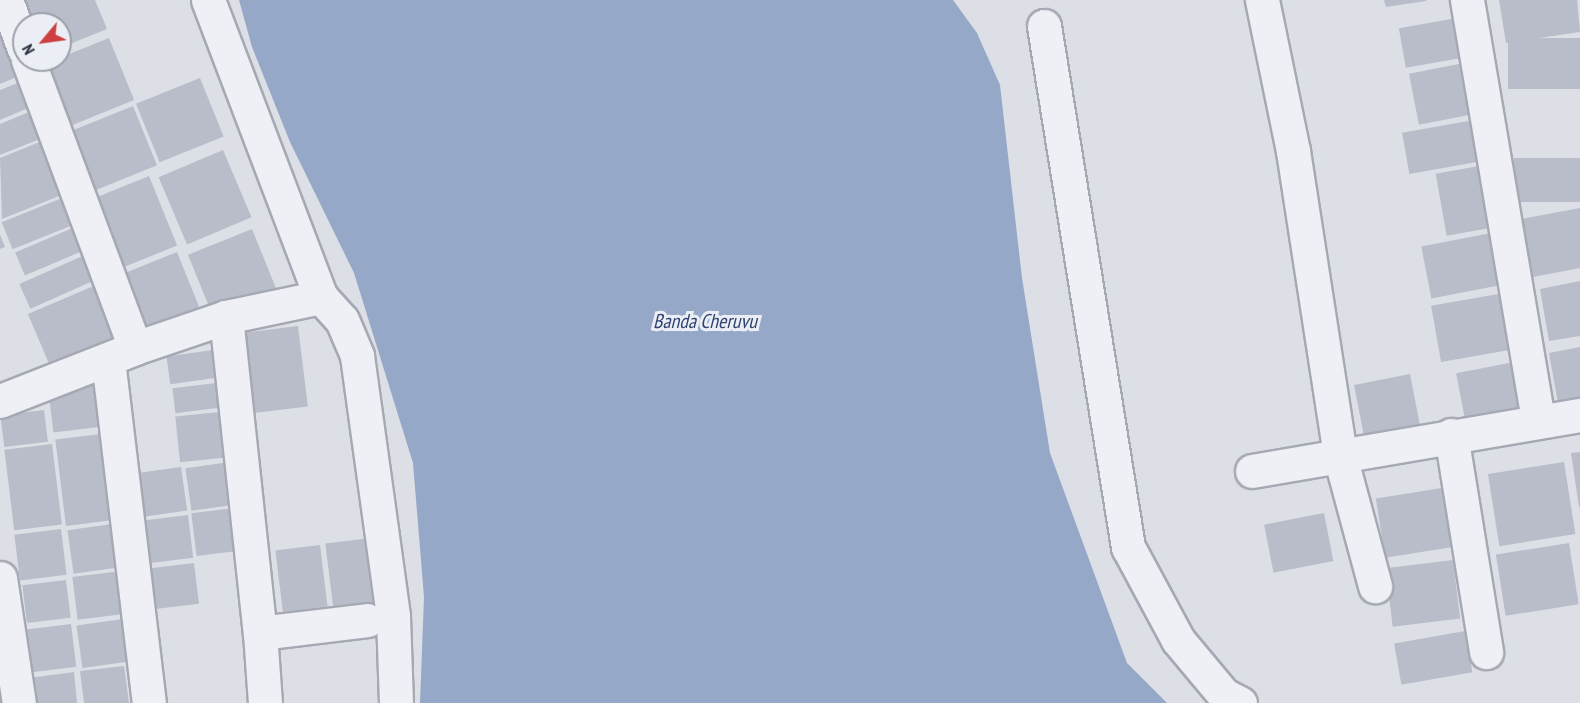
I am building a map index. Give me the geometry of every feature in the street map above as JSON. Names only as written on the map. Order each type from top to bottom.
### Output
[{"type":"street","points":[[6,0],[12,16]]},
{"type":"street","points":[[208,0],[321,297],[342,320],[357,356],[393,617],[396,703]]},
{"type":"street","points":[[1262,0],[1293,151],[1340,456],[1375,586]]},
{"type":"street","points":[[1467,0],[1538,419]]},
{"type":"street","points":[[1044,27],[1128,548],[1178,640],[1224,695],[1240,703]]},
{"type":"street","points":[[32,72],[121,354],[149,703]]},
{"type":"street","points":[[0,401],[121,354],[226,317],[321,297]]},
{"type":"street","points":[[226,317],[260,633],[265,703]]},
{"type":"street","points":[[1252,471],[1538,419],[1580,415]]},
{"type":"street","points":[[1451,435],[1486,652]]},
{"type":"street","points":[[0,578],[3,617],[19,703]]},
{"type":"street","points":[[260,633],[367,620]]},
{"type":"water","name":"Banda Cheruvu","points":[[239,0],[953,0],[977,33],[1000,85],[1022,278],[1050,453],[1127,663],[1167,703],[420,703],[424,597],[413,463],[354,273],[290,142],[252,47]]},
{"type":"building","points":[[23,0],[95,0],[107,29],[72,43],[72,12],[28,12]]},
{"type":"building","points":[[1384,0],[1426,0],[1426,1],[1386,7]]},
{"type":"building","points":[[1499,0],[1577,0],[1580,32],[1506,43]]},
{"type":"building","points":[[1457,18],[1464,57],[1406,68],[1399,28]]},
{"type":"building","points":[[7,31],[12,44],[12,72],[23,72],[24,74],[0,84],[0,34]]},
{"type":"building","points":[[109,38],[134,100],[68,127],[46,72],[72,72],[72,53]]},
{"type":"building","points":[[1508,38],[1580,38],[1580,89],[1508,89]]},
{"type":"building","points":[[1464,63],[1474,114],[1419,125],[1409,74]]},
{"type":"building","points":[[200,78],[224,136],[160,162],[136,104]]},
{"type":"building","points":[[23,81],[33,106],[0,120],[0,90]]},
{"type":"building","points":[[133,106],[157,165],[93,191],[69,132]]},
{"type":"building","points":[[34,110],[45,137],[0,155],[0,124]]},
{"type":"building","points":[[1474,120],[1481,161],[1409,174],[1402,133]]},
{"type":"building","points":[[42,141],[64,194],[2,219],[0,158]]},
{"type":"building","points":[[223,150],[252,217],[187,245],[159,177]]},
{"type":"building","points":[[1514,158],[1580,158],[1580,202],[1514,202]]},
{"type":"building","points":[[1479,166],[1490,228],[1447,236],[1436,174]]},
{"type":"building","points":[[149,176],[177,246],[118,270],[90,200]]},
{"type":"building","points":[[62,198],[73,225],[13,249],[2,222]]},
{"type":"building","points":[[1580,208],[1580,268],[1533,277],[1522,219]]},
{"type":"building","points":[[75,227],[85,250],[25,275],[15,252]]},
{"type":"building","points":[[252,229],[276,288],[212,314],[188,255]]},
{"type":"building","points":[[1491,233],[1501,285],[1431,299],[1421,247]]},
{"type":"building","points":[[0,235],[5,247],[0,249]]},
{"type":"building","points":[[177,252],[201,312],[145,335],[120,275]]},
{"type":"building","points":[[87,254],[98,279],[30,309],[19,284]]},
{"type":"building","points":[[1580,281],[1580,336],[1549,341],[1540,289]]},
{"type":"building","points":[[96,285],[121,344],[53,373],[28,314]]},
{"type":"building","points":[[1504,293],[1514,349],[1441,362],[1431,306]]},
{"type":"building","points":[[298,326],[308,406],[253,413],[243,333]]},
{"type":"building","points":[[1580,347],[1580,399],[1558,403],[1549,353]]},
{"type":"building","points":[[213,350],[217,378],[170,384],[166,357]]},
{"type":"building","points":[[1514,362],[1524,413],[1466,424],[1456,373]]},
{"type":"building","points":[[1410,374],[1421,430],[1365,441],[1354,385]]},
{"type":"building","points":[[216,383],[219,408],[175,413],[172,388]]},
{"type":"building","points":[[95,385],[100,427],[53,432],[48,391]]},
{"type":"building","points":[[44,410],[48,442],[4,447],[0,415]]},
{"type":"building","points":[[219,412],[224,458],[180,462],[175,417]]},
{"type":"building","points":[[101,434],[112,520],[66,526],[55,440]]},
{"type":"building","points":[[52,444],[62,524],[14,530],[4,450]]},
{"type":"building","points":[[1580,452],[1580,507],[1579,507],[1571,453]]},
{"type":"building","points":[[230,462],[236,505],[191,511],[185,468]]},
{"type":"building","points":[[1564,462],[1575,534],[1499,546],[1488,474]]},
{"type":"building","points":[[181,467],[187,511],[146,516],[139,473]]},
{"type":"building","points":[[1442,488],[1451,547],[1385,558],[1376,498]]},
{"type":"building","points":[[234,508],[239,551],[197,556],[191,513]]},
{"type":"building","points":[[1324,513],[1333,561],[1273,573],[1264,525]]},
{"type":"building","points":[[188,515],[193,558],[149,563],[143,520]]},
{"type":"building","points":[[112,524],[118,568],[74,574],[67,530]]},
{"type":"building","points":[[61,529],[67,575],[20,580],[14,535]]},
{"type":"building","points":[[371,538],[379,603],[333,608],[325,544]]},
{"type":"building","points":[[1569,543],[1579,604],[1506,616],[1496,555]]},
{"type":"building","points":[[320,545],[328,607],[283,612],[275,550]]},
{"type":"building","points":[[1453,560],[1460,619],[1393,627],[1386,568]]},
{"type":"building","points":[[194,563],[199,604],[155,609],[150,568]]},
{"type":"building","points":[[121,571],[126,614],[78,620],[72,577]]},
{"type":"building","points":[[66,580],[71,618],[27,623],[22,585]]},
{"type":"building","points":[[123,619],[129,662],[82,668],[76,626]]},
{"type":"building","points":[[71,624],[76,667],[32,672],[26,629]]},
{"type":"building","points":[[1465,631],[1472,672],[1401,685],[1394,644]]},
{"type":"building","points":[[124,666],[129,703],[84,703],[80,671]]},
{"type":"building","points":[[74,672],[77,703],[32,703],[29,678]]}]
